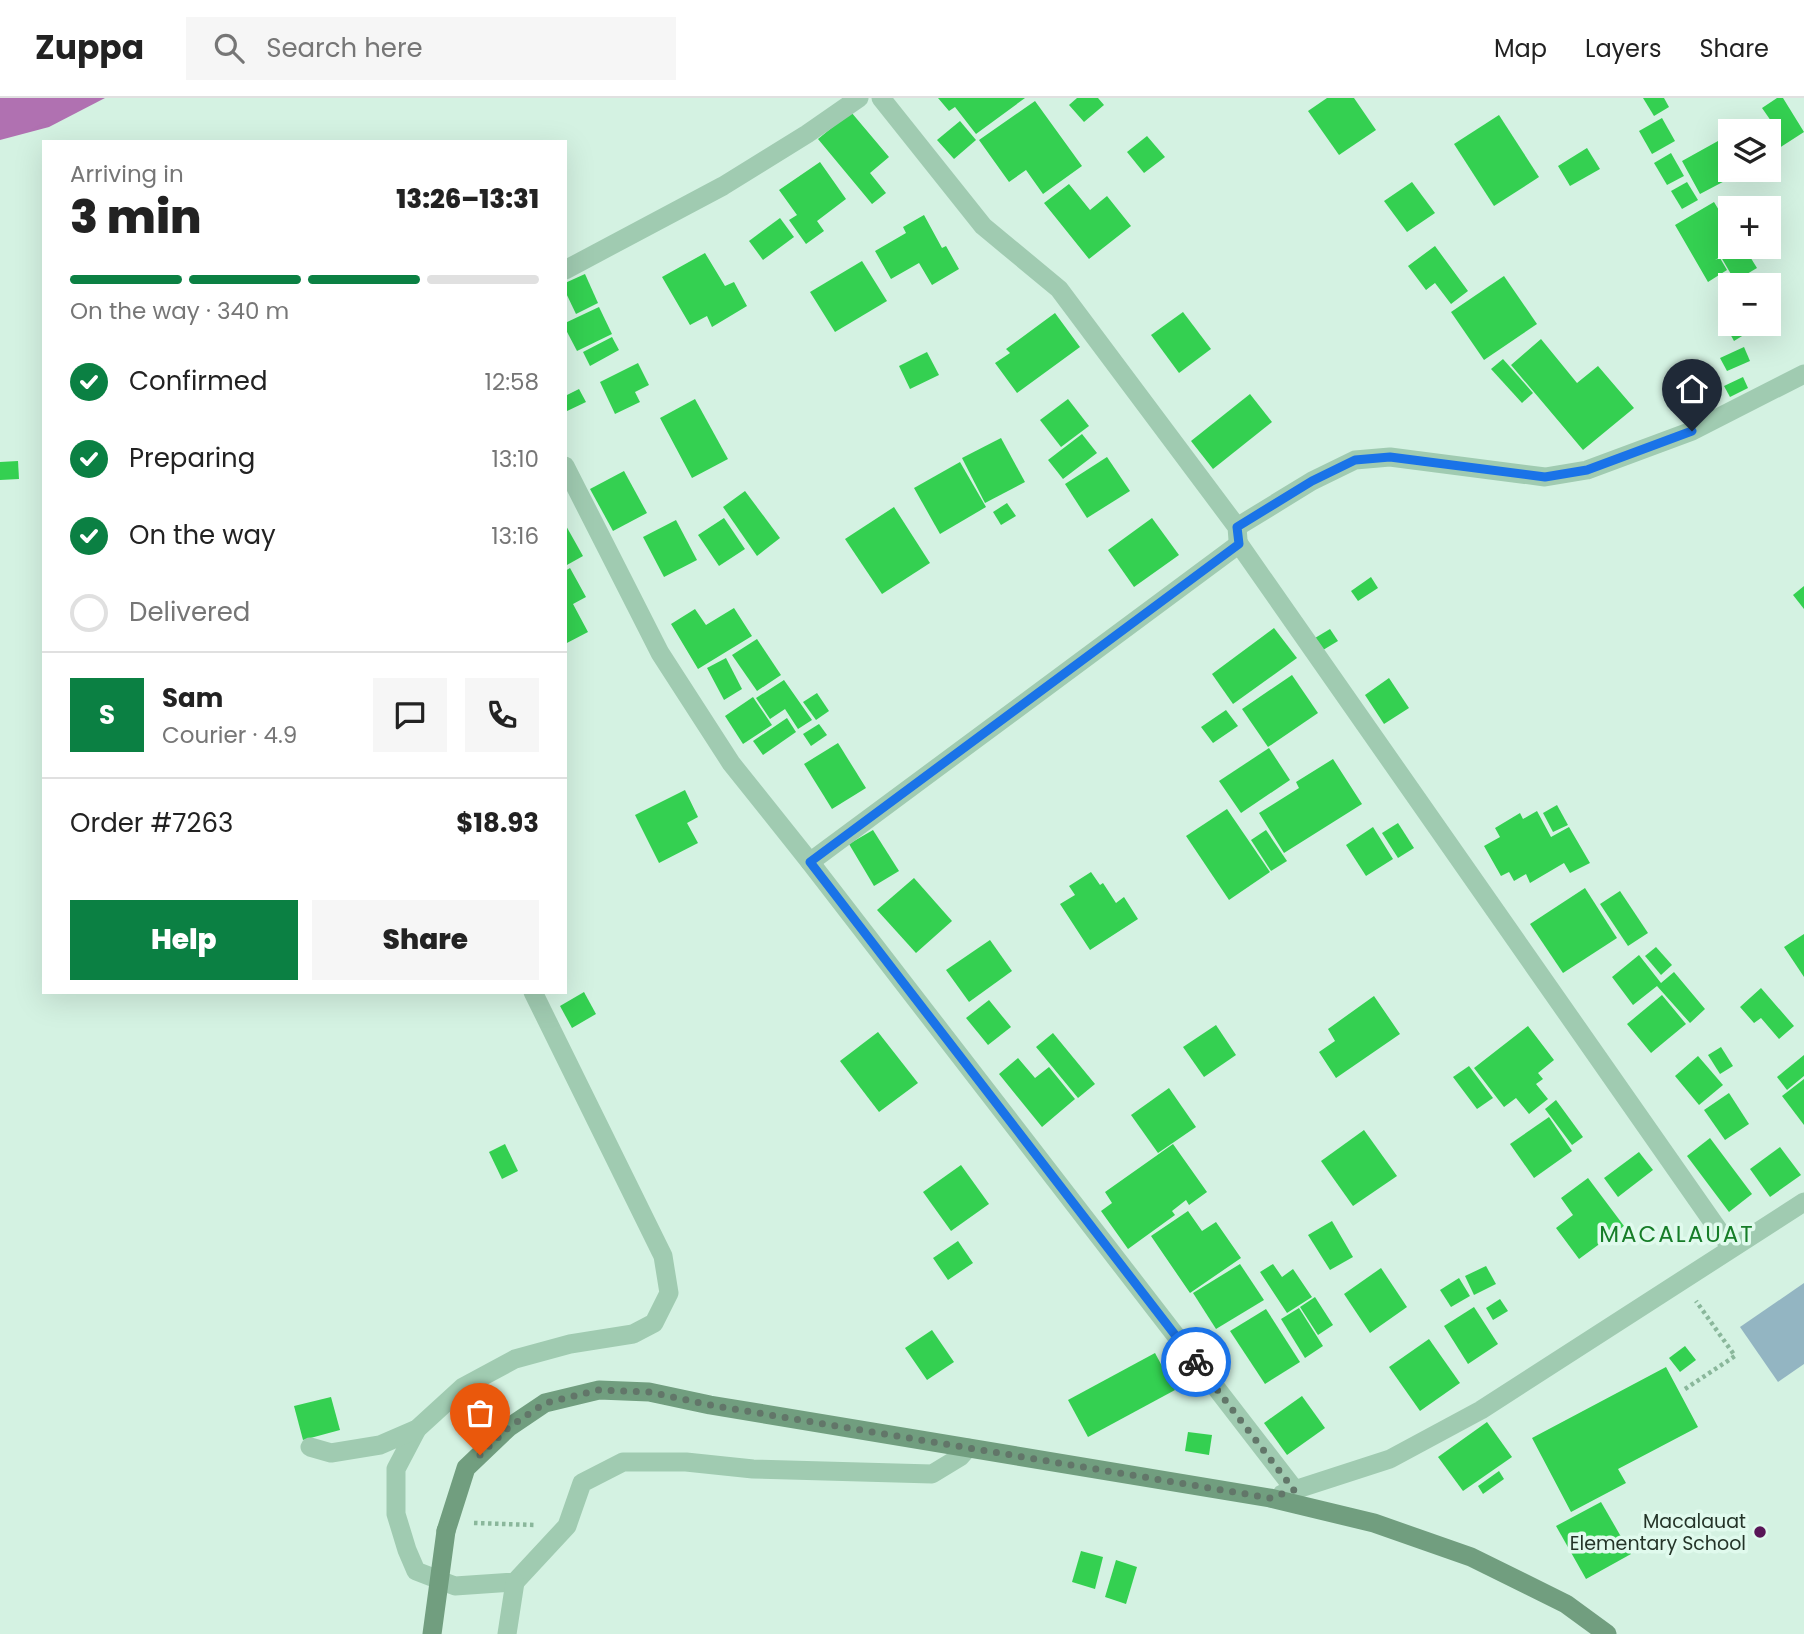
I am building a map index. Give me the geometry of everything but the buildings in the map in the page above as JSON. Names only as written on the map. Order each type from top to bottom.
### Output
[{"type":"main road","points":[[432,1634],[446,1531],[466,1468],[508,1428],[545,1403],[599,1390],[649,1392],[710,1405],[1270,1498],[1374,1522],[1471,1557],[1566,1604],[1607,1634]]},
{"type":"street","points":[[567,269],[723,186],[859,98]]},
{"type":"street","points":[[881,98],[983,226],[1059,289],[1238,536],[1731,1248]]},
{"type":"street","points":[[810,862],[1312,481],[1355,460],[1390,457],[1545,477],[1587,470],[1692,431],[1804,374]]},
{"type":"street","points":[[567,470],[660,653],[731,763],[1294,1490]]},
{"type":"street","points":[[310,1447],[331,1454],[380,1445],[417,1429],[463,1387],[515,1359],[570,1344],[633,1334],[654,1324],[668,1293],[663,1256],[534,994]]},
{"type":"street","points":[[1270,1498],[1390,1459],[1481,1410],[1804,1202]]},
{"type":"street","points":[[417,1429],[396,1469],[396,1514],[416,1571],[454,1586],[515,1583]]},
{"type":"street","points":[[507,1634],[515,1583],[567,1526],[582,1483],[623,1461],[686,1461],[753,1469],[932,1474],[960,1457],[968,1448]]},
{"type":"path","points":[[1681,1280],[1735,1356],[1685,1389]]},
{"type":"path","points":[[473,1523],[544,1525]]},
{"type":"shaded area","points":[[0,98],[105,98],[49,127],[0,140]]},
{"type":"shaded area","points":[[1804,1283],[1804,1364],[1778,1382],[1740,1327]]},
{"type":"way so far","points":[[480,1455],[508,1428],[545,1403],[599,1390],[649,1392],[710,1405],[1270,1498],[1294,1490],[1196,1362]]},
{"type":"place","name":"Macalauat Elementary School","points":[[1760,1532]]},
{"type":"district","name":"MACALAUAT","points":[[1677,1234]]},
{"type":"route","points":[[1196,1362],[810,862],[1239,544],[1237,527],[1312,481],[1355,460],[1390,457],[1545,477],[1587,470],[1692,431]]}]
